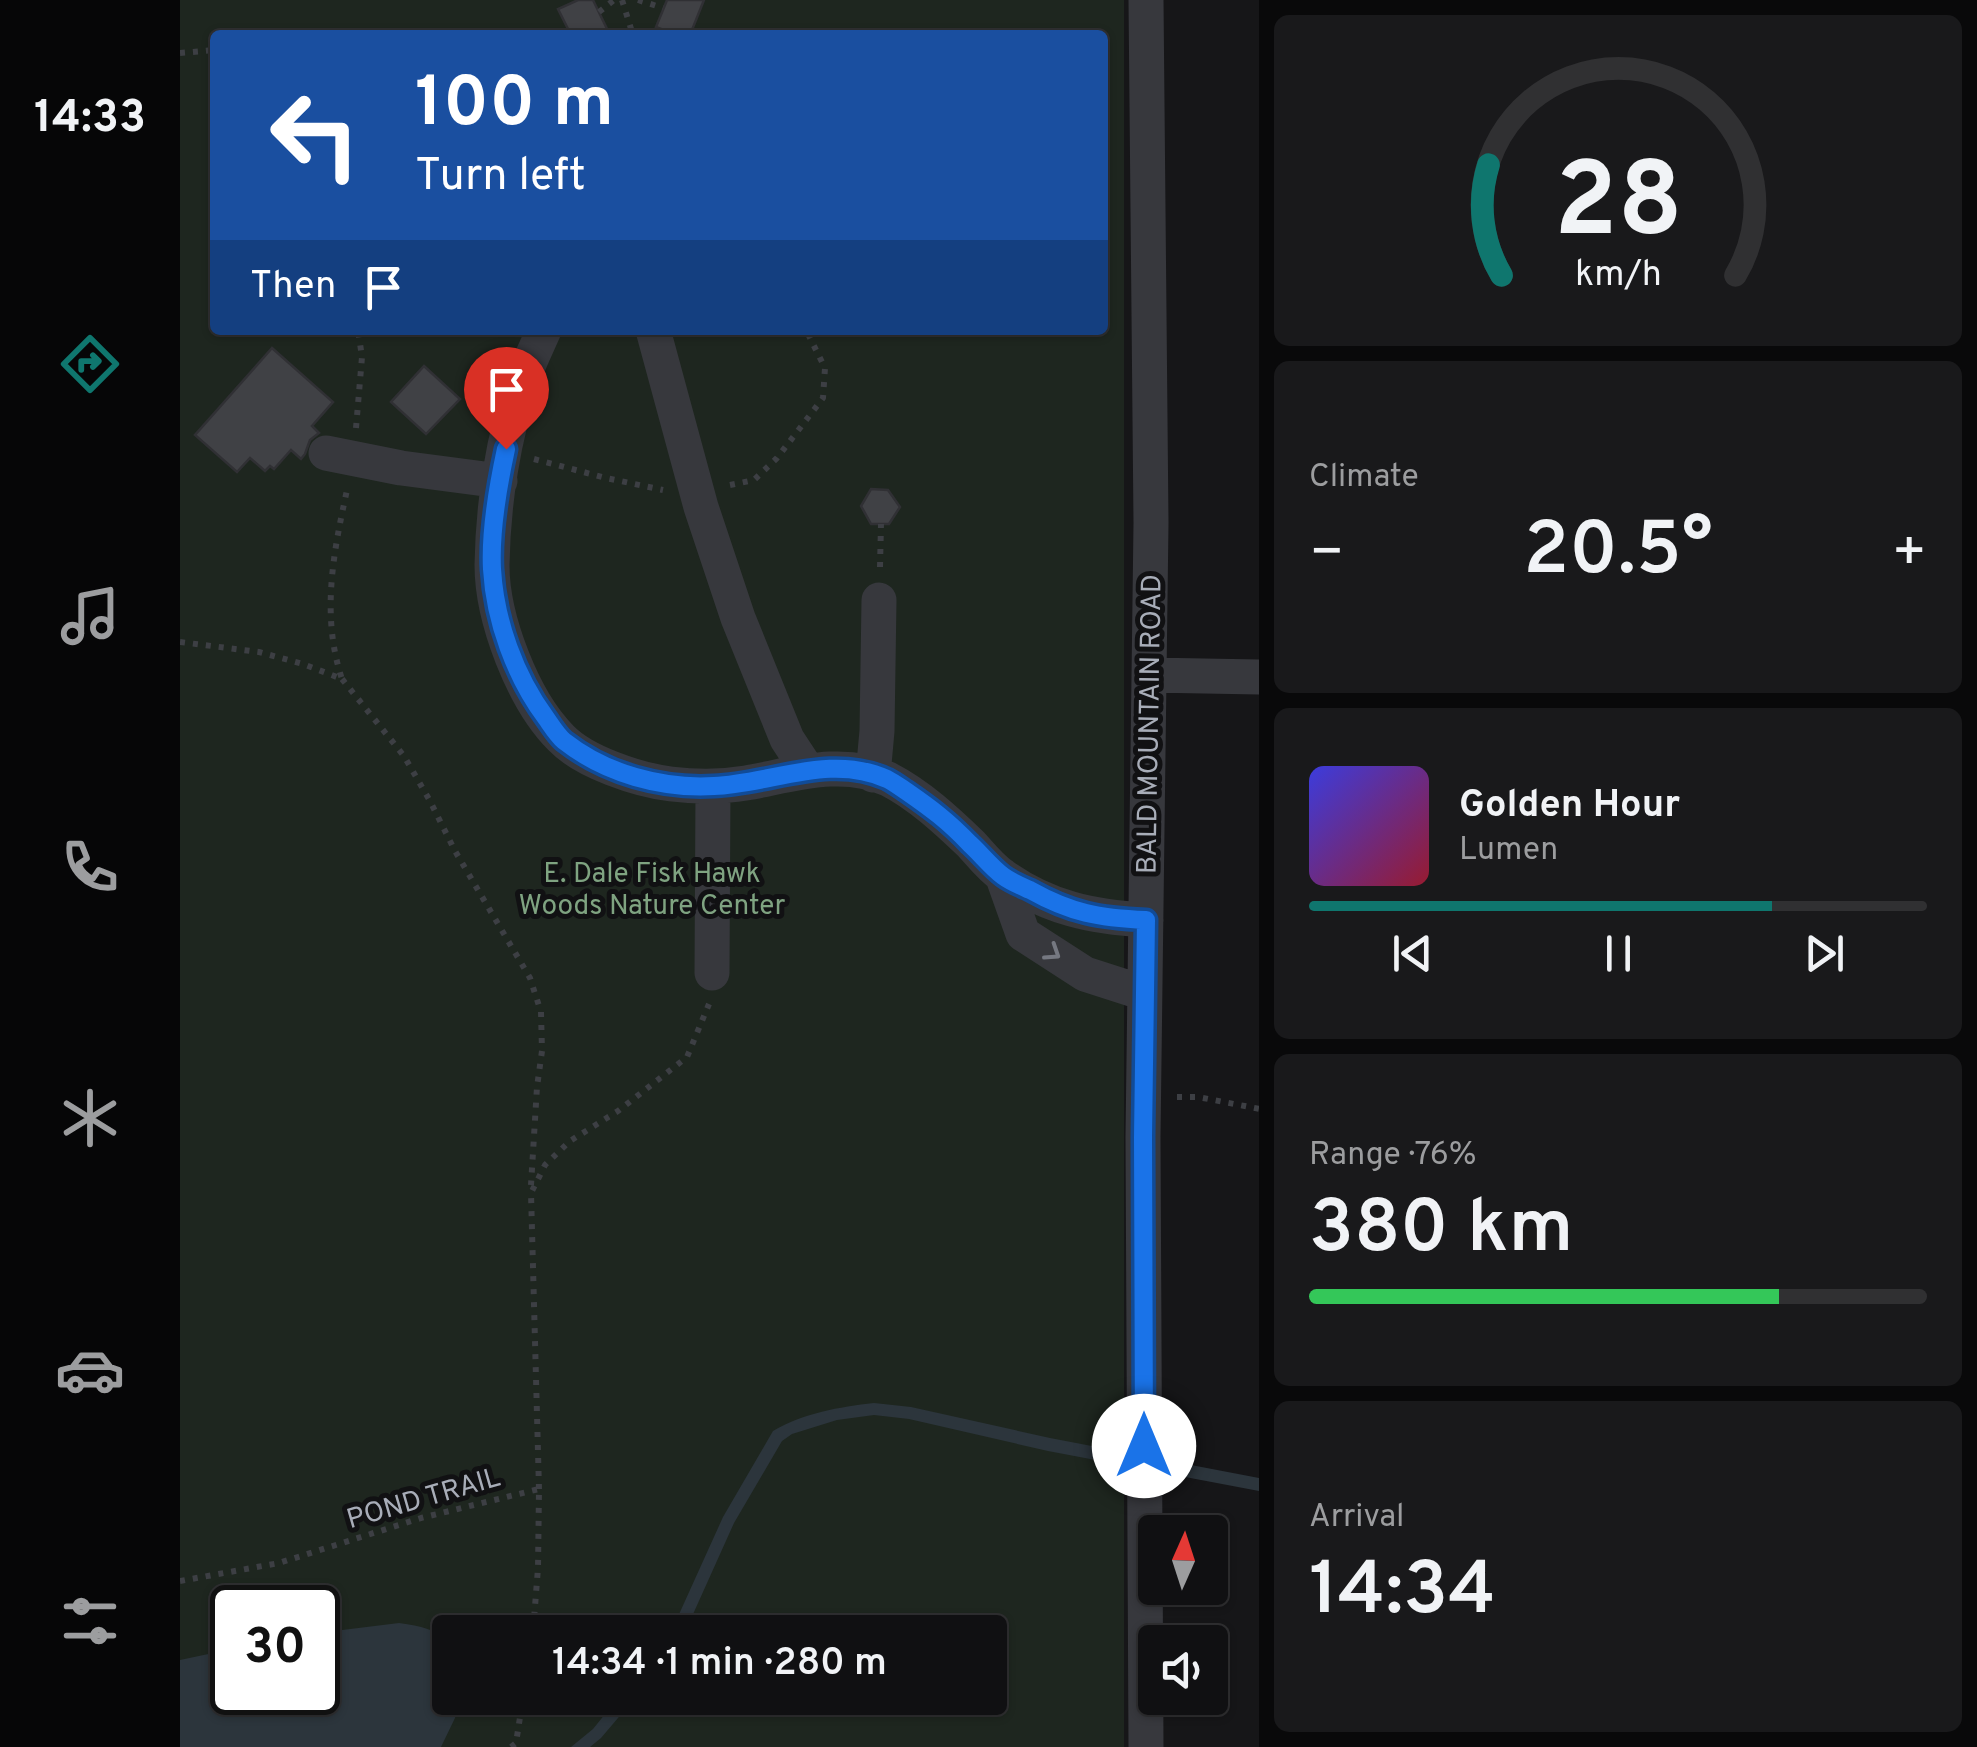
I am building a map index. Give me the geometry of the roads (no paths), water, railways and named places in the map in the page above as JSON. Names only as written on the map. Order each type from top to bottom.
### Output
[{"type":"street","name":"BALD MOUNTAIN ROAD","points":[[1146,0],[1150,503],[1143,1097],[1146,1747]]},
{"type":"street","points":[[542,335],[523,380],[500,482],[492,569],[514,664],[531,698],[562,740],[602,764],[632,776],[671,784],[713,786],[808,770],[844,770],[886,779],[942,816],[1002,876],[1058,906],[1103,918],[1146,920]]},
{"type":"street","points":[[655,335],[701,507],[738,618],[787,739],[808,770]]},
{"type":"street","points":[[340,456],[500,482]]},
{"type":"street","points":[[873,775],[878,731],[879,600]]},
{"type":"street","points":[[1148,675],[1259,677]]},
{"type":"street","points":[[712,973],[713,786]]},
{"type":"street","points":[[1002,876],[1023,934],[1085,974],[1144,993]]},
{"type":"park label","name":"E. Dale Fisk Hawk Woods Nature Center","points":[[652,888]]}]
